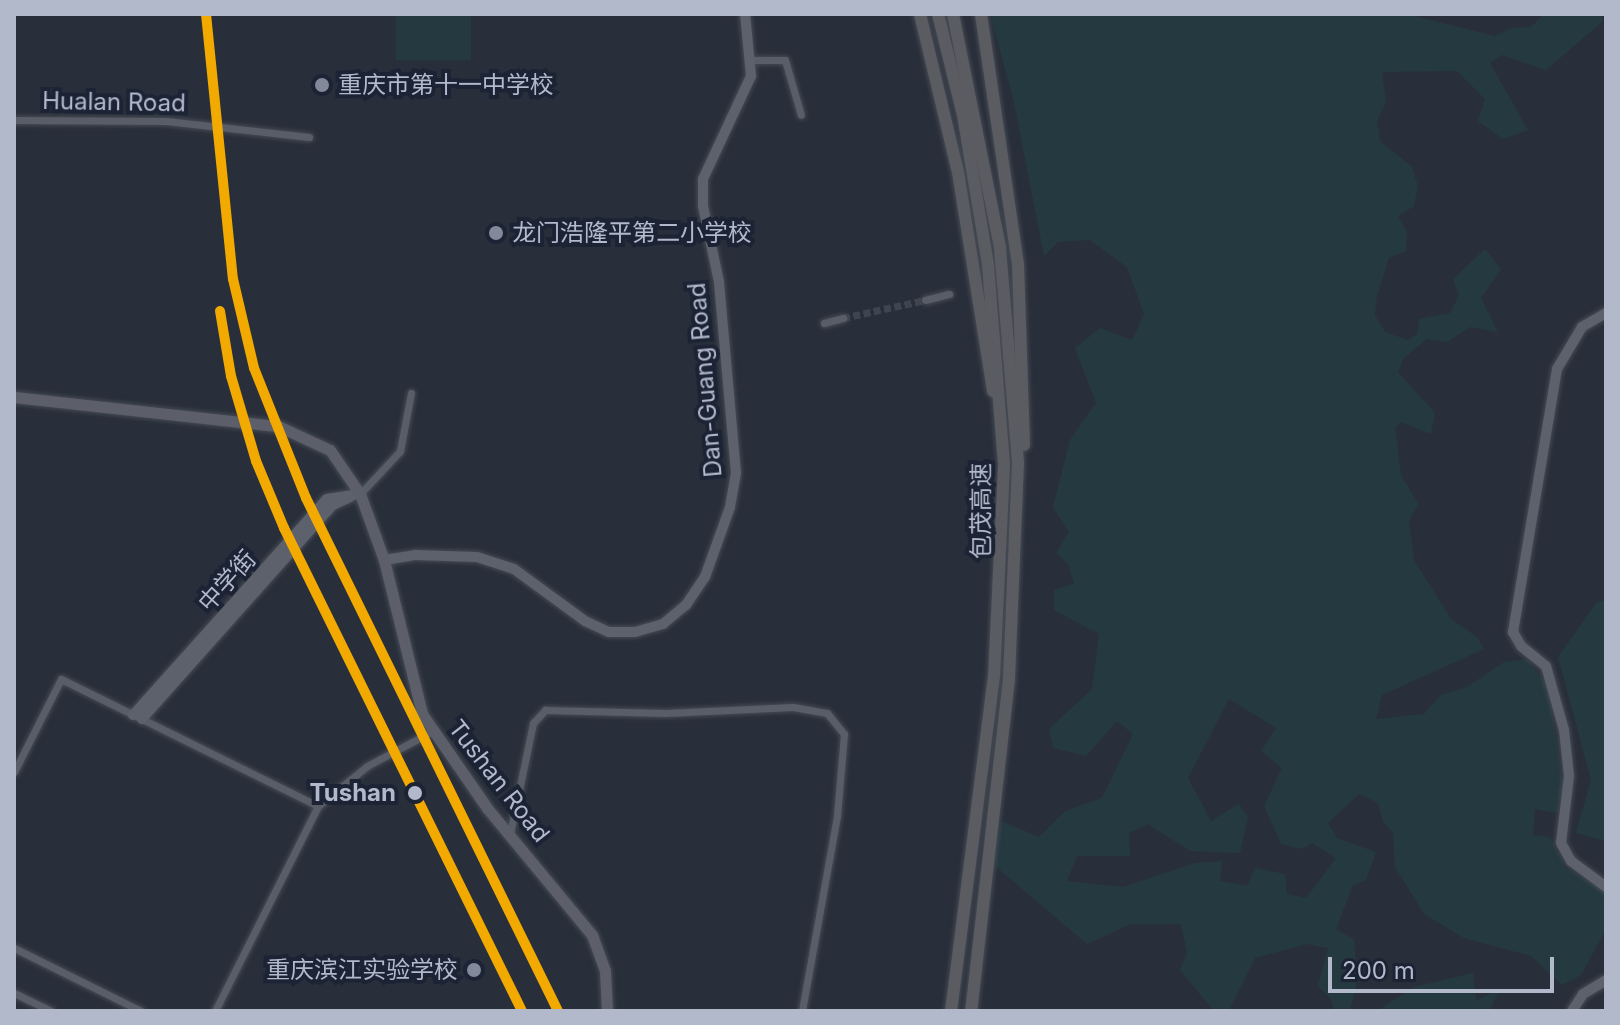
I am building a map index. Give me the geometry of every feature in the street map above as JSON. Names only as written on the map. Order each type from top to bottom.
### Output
[{"type":"highway","points":[[920,14],[937,76],[967,217],[1004,466]]},
{"type":"highway","name":"包茂高速","points":[[938,14],[984,241],[1004,466],[994,676],[951,1011]]},
{"type":"highway","name":"包茂高速","points":[[953,14],[1000,248],[1014,381],[1018,516],[1007,694],[971,1011]]},
{"type":"highway","points":[[982,14],[1012,211],[1024,348],[1026,415],[1018,516]]},
{"type":"main road","name":"Tushan Road","points":[[14,397],[278,426],[330,450],[360,494],[384,560],[431,732],[592,935],[605,971],[607,1011]]},
{"type":"street","name":"Dan-Guang Road","points":[[384,560],[415,555],[477,557],[514,569],[585,621],[609,632],[635,632],[663,624],[686,605],[705,577],[730,507],[736,473],[719,282],[703,206],[703,179],[742,103],[751,60],[745,14]]},
{"type":"street","points":[[751,60],[785,60],[801,115]]},
{"type":"street","name":"Hualan Road","points":[[14,120],[166,121],[309,137]]},
{"type":"street","points":[[925,300],[949,294]]},
{"type":"street","points":[[1606,313],[1582,327],[1557,369],[1513,632],[1521,646],[1546,666],[1564,730],[1569,776],[1561,843],[1571,861],[1606,887]]},
{"type":"street","points":[[824,323],[843,318]]},
{"type":"street","points":[[360,494],[400,451],[411,393]]},
{"type":"street","name":"中学街","points":[[137,717],[327,499],[360,494]]},
{"type":"street","points":[[14,772],[61,679],[318,806]]},
{"type":"street","points":[[510,834],[533,723],[545,710],[666,713],[793,707],[827,713],[844,734],[837,816],[802,1011]]},
{"type":"street","points":[[215,1011],[318,806],[367,766],[431,732]]},
{"type":"street","points":[[14,948],[141,1011]]},
{"type":"street","points":[[1572,1011],[1583,994],[1606,980]]},
{"type":"street","points":[[14,993],[51,1011]]},
{"type":"shaded area","points":[[396,14],[471,14],[471,60],[396,60]]},
{"type":"shaded area","points":[[990,14],[1406,14],[1495,36],[1512,28],[1531,27],[1544,14],[1601,14],[1603,21],[1546,70],[1502,55],[1490,63],[1528,130],[1503,139],[1478,121],[1485,99],[1457,71],[1382,72],[1386,102],[1377,121],[1380,141],[1412,167],[1418,186],[1414,206],[1398,216],[1407,232],[1406,251],[1389,258],[1377,296],[1375,315],[1385,332],[1408,340],[1417,334],[1419,319],[1450,313],[1459,295],[1453,279],[1485,249],[1501,269],[1481,298],[1498,332],[1470,327],[1447,342],[1427,339],[1404,358],[1398,372],[1435,413],[1431,434],[1401,422],[1395,428],[1401,475],[1418,504],[1409,521],[1414,560],[1451,619],[1477,637],[1484,649],[1382,695],[1376,719],[1424,714],[1441,695],[1467,687],[1504,662],[1528,659],[1549,688],[1563,787],[1556,813],[1535,809],[1533,835],[1550,837],[1565,867],[1606,892],[1606,929],[1581,975],[1562,985],[1531,956],[1464,938],[1424,914],[1395,867],[1393,833],[1383,821],[1378,803],[1359,794],[1328,823],[1337,838],[1376,852],[1366,880],[1353,885],[1336,929],[1354,939],[1357,981],[1350,1011],[1334,1011],[1331,999],[1318,986],[1328,948],[1306,944],[1255,958],[1229,1011],[1214,1011],[1180,970],[1187,953],[1181,924],[1131,924],[1087,944],[994,865],[1001,821],[1039,837],[1065,811],[1102,798],[1133,734],[1117,721],[1086,756],[1053,748],[1049,729],[1092,689],[1099,634],[1054,610],[1054,590],[1074,584],[1068,564],[1056,553],[1069,532],[1053,507],[1070,440],[1096,403],[1075,348],[1100,328],[1132,340],[1144,314],[1127,267],[1090,240],[1058,242],[1044,256],[1014,102]],"holes":[[[1229,699],[1276,728],[1261,751],[1282,768],[1264,806],[1281,844],[1302,849],[1312,843],[1336,858],[1306,898],[1287,894],[1285,874],[1255,868],[1247,886],[1220,881],[1222,861],[1195,863],[1123,887],[1067,881],[1077,856],[1130,856],[1129,833],[1148,824],[1190,851],[1240,853],[1248,817],[1239,804],[1211,821],[1188,778]]]},
{"type":"shaded area","points":[[1606,600],[1606,841],[1576,833],[1591,780],[1558,657],[1597,602]]},
{"type":"shaded area","points":[[1473,973],[1476,1001],[1501,988],[1489,1011],[1377,1011],[1414,987]]},
{"type":"tunnel","points":[[843,318],[925,300]]},
{"type":"transit line","points":[[206,14],[233,279],[254,368],[306,498],[558,1011]]},
{"type":"transit line","points":[[220,311],[231,376],[256,461],[284,528],[522,1011]]},
{"type":"place","name":"重庆市第十一中学校","points":[[322,85]]},
{"type":"place","name":"龙门浩隆平第二小学校","points":[[496,233]]},
{"type":"place","name":"Tushan","points":[[415,793]]},
{"type":"place","name":"重庆滨江实验学校","points":[[474,970]]}]
